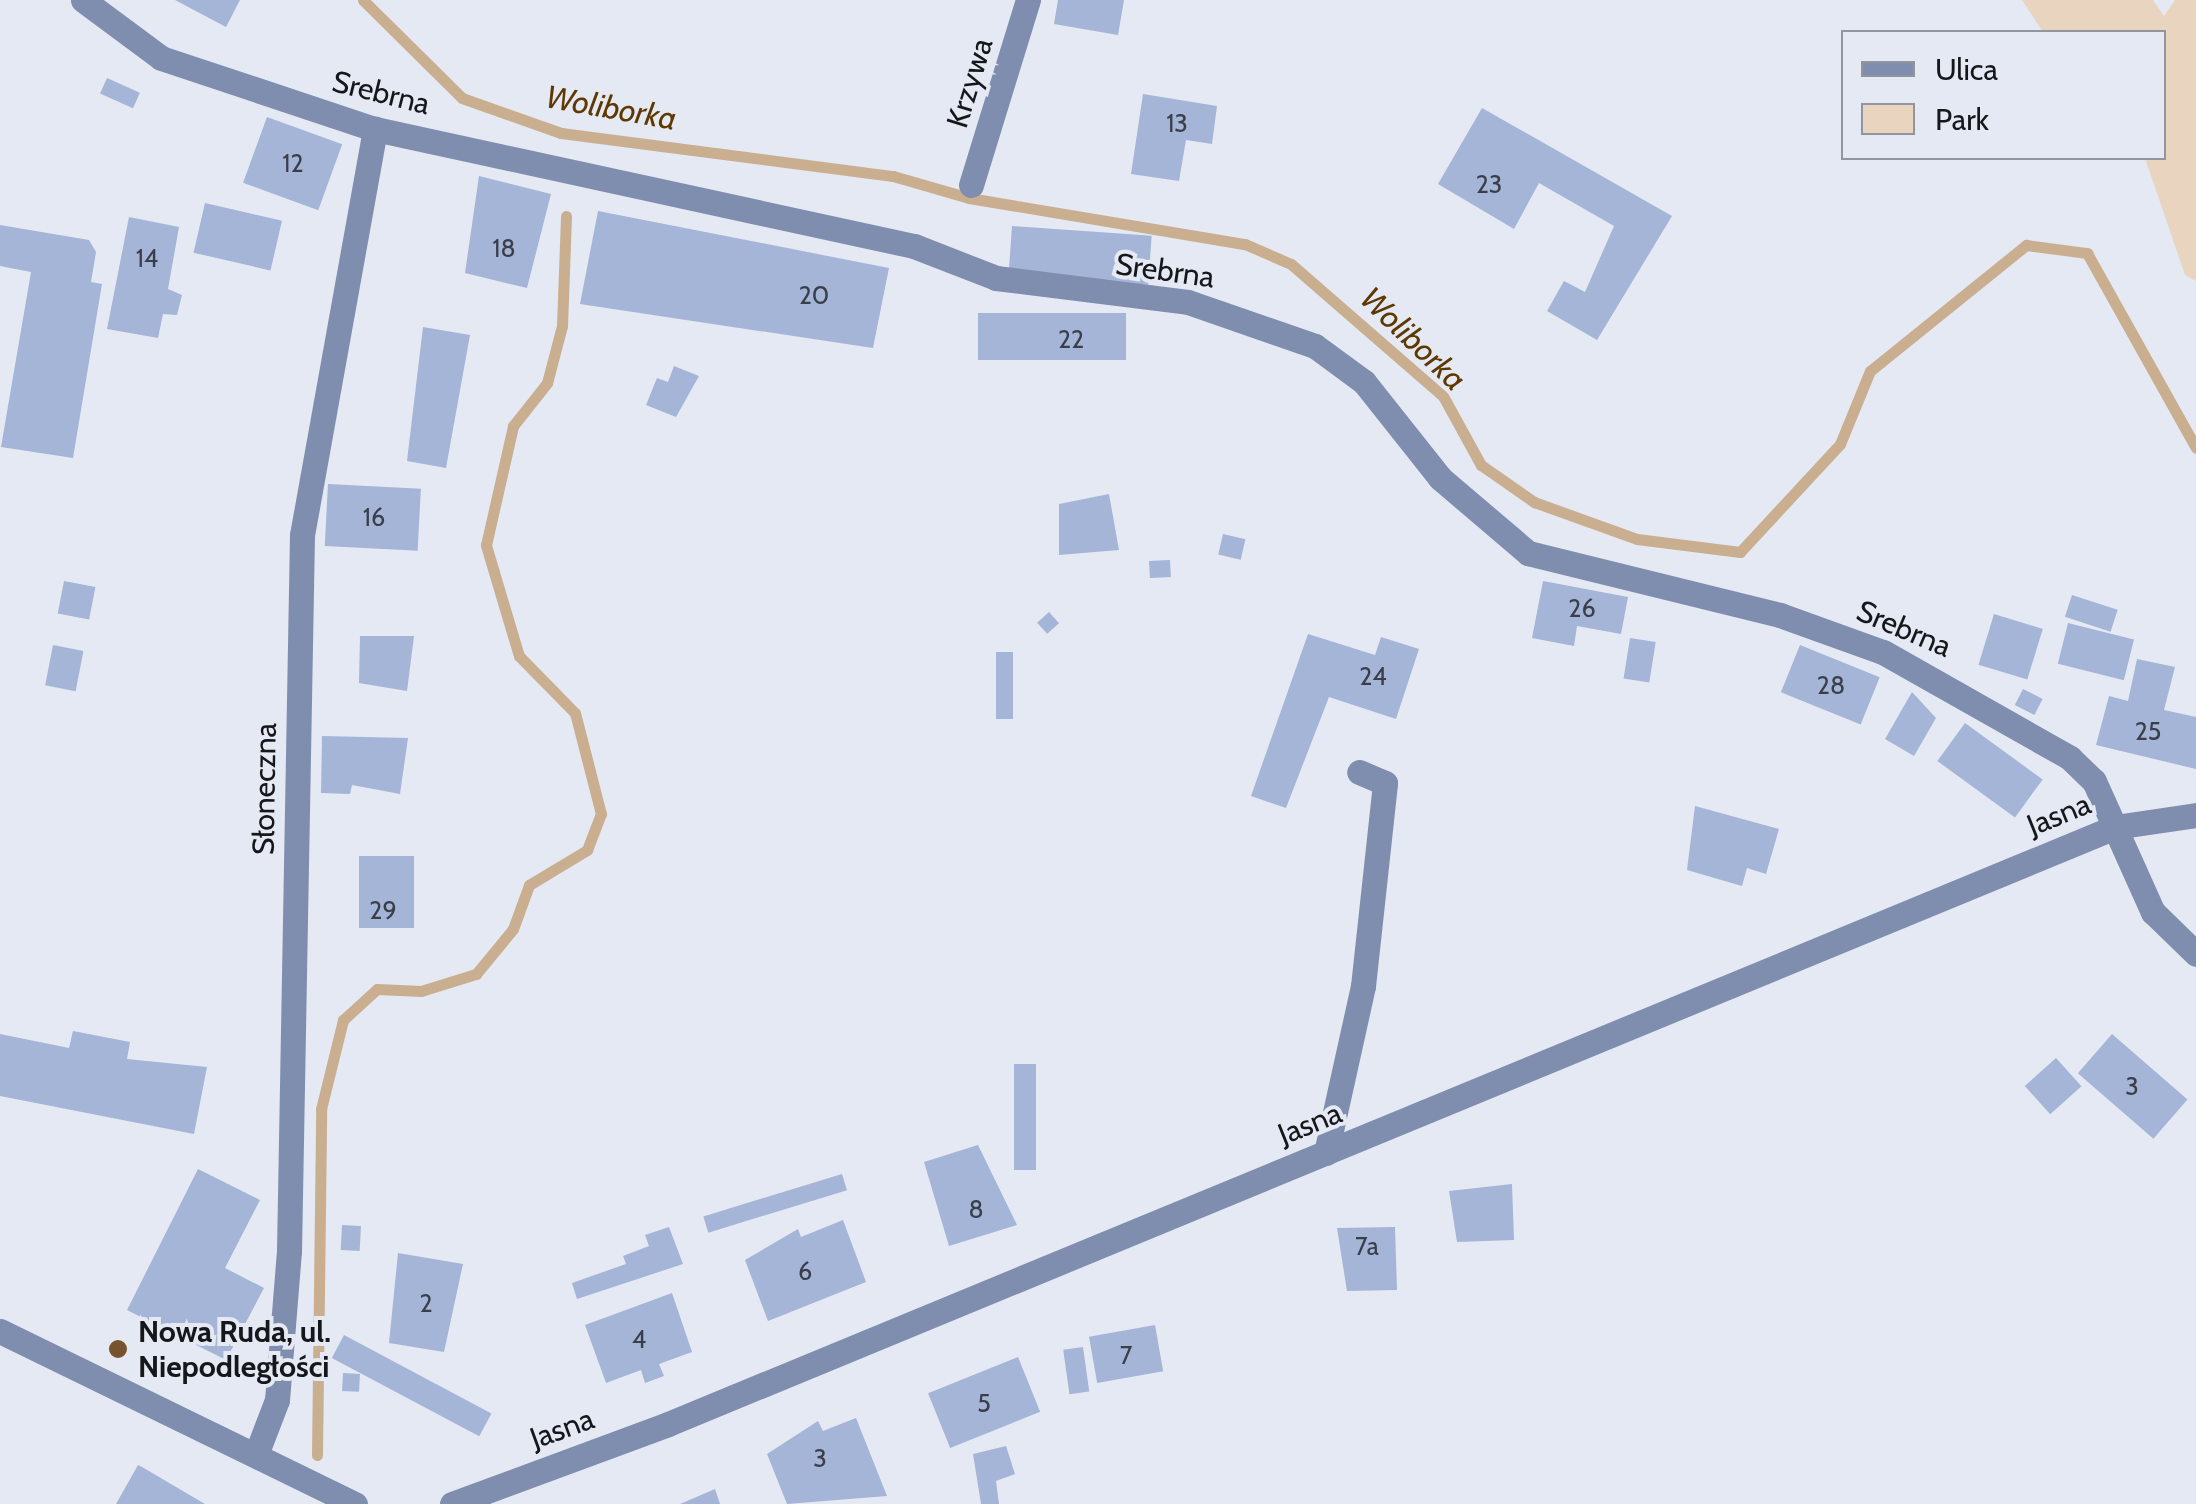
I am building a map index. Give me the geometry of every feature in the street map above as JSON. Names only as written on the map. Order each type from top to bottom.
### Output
[{"type":"street","name":"Srebrna","points":[[83,0],[161,58],[374,130],[914,246],[1013,281],[1188,302],[1255,321],[1316,346],[1364,382],[1440,478],[1528,553],[1780,615],[1883,652],[2070,758],[2094,781],[2153,912],[2196,954]]},
{"type":"street","name":"Krzywa","points":[[971,185],[1028,0]]},
{"type":"street","name":"Słoneczna","points":[[257,1452],[277,1400],[289,1251],[302,535],[374,130]]},
{"type":"street","points":[[1326,1153],[1363,986],[1385,783],[1358,772]]},
{"type":"street","name":"Jasna","points":[[452,1504],[1326,1153],[2115,827],[2196,816]]},
{"type":"street","points":[[0,1332],[257,1452],[355,1504]]},
{"type":"green space","points":[[2022,0],[2153,0],[2164,16],[2175,0],[2196,0],[2196,281],[2185,275],[2146,160],[2166,160],[2166,30],[2042,30]]},
{"type":"building","points":[[175,0],[240,0],[226,27]]},
{"type":"building","points":[[1058,0],[1124,0],[1118,35],[1054,24]]},
{"type":"building","points":[[107,78],[140,93],[133,108],[100,94]]},
{"type":"building","points":[[1143,94],[1217,106],[1212,144],[1186,140],[1179,181],[1131,174]]},
{"type":"building","points":[[1482,108],[1672,216],[1597,340],[1547,311],[1564,281],[1585,292],[1614,226],[1539,183],[1514,229],[1438,184]]},
{"type":"building","points":[[267,117],[342,144],[318,210],[243,183]]},
{"type":"building","points":[[479,176],[551,194],[527,288],[465,273]]},
{"type":"building","points":[[205,203],[282,221],[271,270],[194,253]]},
{"type":"building","points":[[598,211],[889,268],[873,348],[580,304]]},
{"type":"building","points":[[129,217],[179,227],[168,289],[182,295],[177,315],[163,314],[158,338],[107,329]]},
{"type":"building","points":[[0,225],[89,240],[96,252],[91,282],[102,284],[73,458],[1,447],[31,272],[0,266]]},
{"type":"building","points":[[1012,226],[1152,236],[1148,285],[1009,275]]},
{"type":"building","points":[[978,313],[1126,313],[1126,360],[978,360]]},
{"type":"building","points":[[423,327],[470,335],[446,468],[407,461]]},
{"type":"building","points":[[674,366],[699,376],[676,417],[646,405],[657,378],[668,382]]},
{"type":"building","points":[[328,484],[421,489],[418,551],[325,546]]},
{"type":"building","points":[[1109,494],[1119,550],[1059,555],[1059,504]]},
{"type":"building","points":[[1223,534],[1245,539],[1241,560],[1218,554]]},
{"type":"building","points":[[1170,560],[1171,577],[1150,578],[1149,561]]},
{"type":"building","points":[[64,581],[95,587],[89,619],[58,613]]},
{"type":"building","points":[[1543,581],[1628,597],[1621,634],[1577,626],[1574,646],[1532,638]]},
{"type":"building","points":[[2072,595],[2118,610],[2111,632],[2065,617]]},
{"type":"building","points":[[1049,612],[1059,623],[1047,634],[1037,623]]},
{"type":"building","points":[[1994,614],[2043,629],[2027,680],[1979,665]]},
{"type":"building","points":[[2068,623],[2134,639],[2124,680],[2058,664]]},
{"type":"building","points":[[1308,634],[1375,655],[1381,637],[1419,649],[1396,719],[1329,697],[1286,808],[1251,796]]},
{"type":"building","points":[[360,636],[414,636],[407,691],[359,683]]},
{"type":"building","points":[[1630,638],[1656,642],[1649,683],[1624,678]]},
{"type":"building","points":[[53,645],[83,651],[76,691],[45,685]]},
{"type":"building","points":[[1800,645],[1880,677],[1861,725],[1781,692]]},
{"type":"building","points":[[996,652],[1013,652],[1013,719],[996,719]]},
{"type":"building","points":[[2137,659],[2175,667],[2164,710],[2196,717],[2196,769],[2096,745],[2109,696],[2128,701]]},
{"type":"building","points":[[2023,689],[2043,699],[2034,715],[2015,705]]},
{"type":"building","points":[[1912,692],[1936,718],[1914,756],[1885,739]]},
{"type":"building","points":[[1965,723],[2043,779],[2015,817],[1937,761]]},
{"type":"building","points":[[322,736],[408,738],[400,794],[352,785],[350,794],[321,793]]},
{"type":"building","points":[[1695,806],[1779,829],[1766,874],[1747,868],[1742,886],[1687,870]]},
{"type":"building","points":[[359,856],[414,856],[414,928],[359,928]]},
{"type":"building","points":[[73,1031],[130,1042],[127,1059],[207,1067],[194,1134],[0,1096],[0,1034],[69,1048]]},
{"type":"building","points":[[2112,1034],[2187,1100],[2153,1139],[2078,1073]]},
{"type":"building","points":[[2056,1058],[2081,1086],[2050,1114],[2025,1086]]},
{"type":"building","points":[[1014,1064],[1036,1064],[1036,1170],[1014,1170]]},
{"type":"building","points":[[978,1145],[1017,1225],[949,1246],[924,1162]]},
{"type":"building","points":[[198,1169],[260,1200],[225,1268],[264,1288],[226,1360],[127,1310]]},
{"type":"building","points":[[842,1174],[847,1190],[708,1233],[703,1216]]},
{"type":"building","points":[[1512,1184],[1514,1240],[1457,1242],[1449,1191]]},
{"type":"building","points":[[843,1220],[866,1282],[768,1321],[745,1260],[798,1229],[801,1237]]},
{"type":"building","points":[[342,1225],[361,1226],[360,1251],[341,1250]]},
{"type":"building","points":[[669,1227],[683,1264],[577,1299],[572,1283],[626,1264],[623,1256],[649,1246],[645,1235]]},
{"type":"building","points":[[1395,1227],[1397,1290],[1347,1291],[1337,1228]]},
{"type":"building","points":[[398,1253],[463,1264],[444,1352],[389,1343]]},
{"type":"building","points":[[672,1293],[692,1352],[659,1364],[664,1376],[645,1383],[641,1370],[606,1383],[585,1325]]},
{"type":"building","points":[[1155,1325],[1163,1371],[1097,1383],[1089,1337]]},
{"type":"building","points":[[344,1335],[491,1413],[479,1436],[332,1358]]},
{"type":"building","points":[[1083,1347],[1089,1392],[1069,1394],[1063,1350]]},
{"type":"building","points":[[1018,1357],[1040,1412],[950,1448],[928,1393]]},
{"type":"building","points":[[343,1373],[360,1374],[359,1392],[342,1391]]},
{"type":"building","points":[[856,1418],[887,1496],[787,1504],[767,1454],[818,1421],[823,1431]]},
{"type":"building","points":[[1006,1446],[1015,1474],[996,1481],[999,1504],[981,1504],[973,1454]]},
{"type":"building","points":[[138,1465],[142,1467],[205,1504],[116,1504]]},
{"type":"building","points":[[715,1489],[720,1504],[680,1504]]},
{"type":"waterway","name":"Woliborka","points":[[363,0],[462,98],[561,133],[893,176],[969,198],[1245,244],[1291,264],[1443,396],[1481,465],[1534,502],[1637,539],[1740,552],[1840,444],[1870,371],[2026,245],[2087,253],[2196,448]]},
{"type":"waterway","points":[[317,1455],[321,1109],[343,1020],[377,989],[421,991],[476,974],[513,929],[529,885],[587,850],[601,814],[575,713],[519,656],[486,545],[513,426],[547,383],[562,326],[566,216]]},
{"type":"place","name":"Nowa Ruda, ul. Niepodległości","points":[[118,1349]]}]
